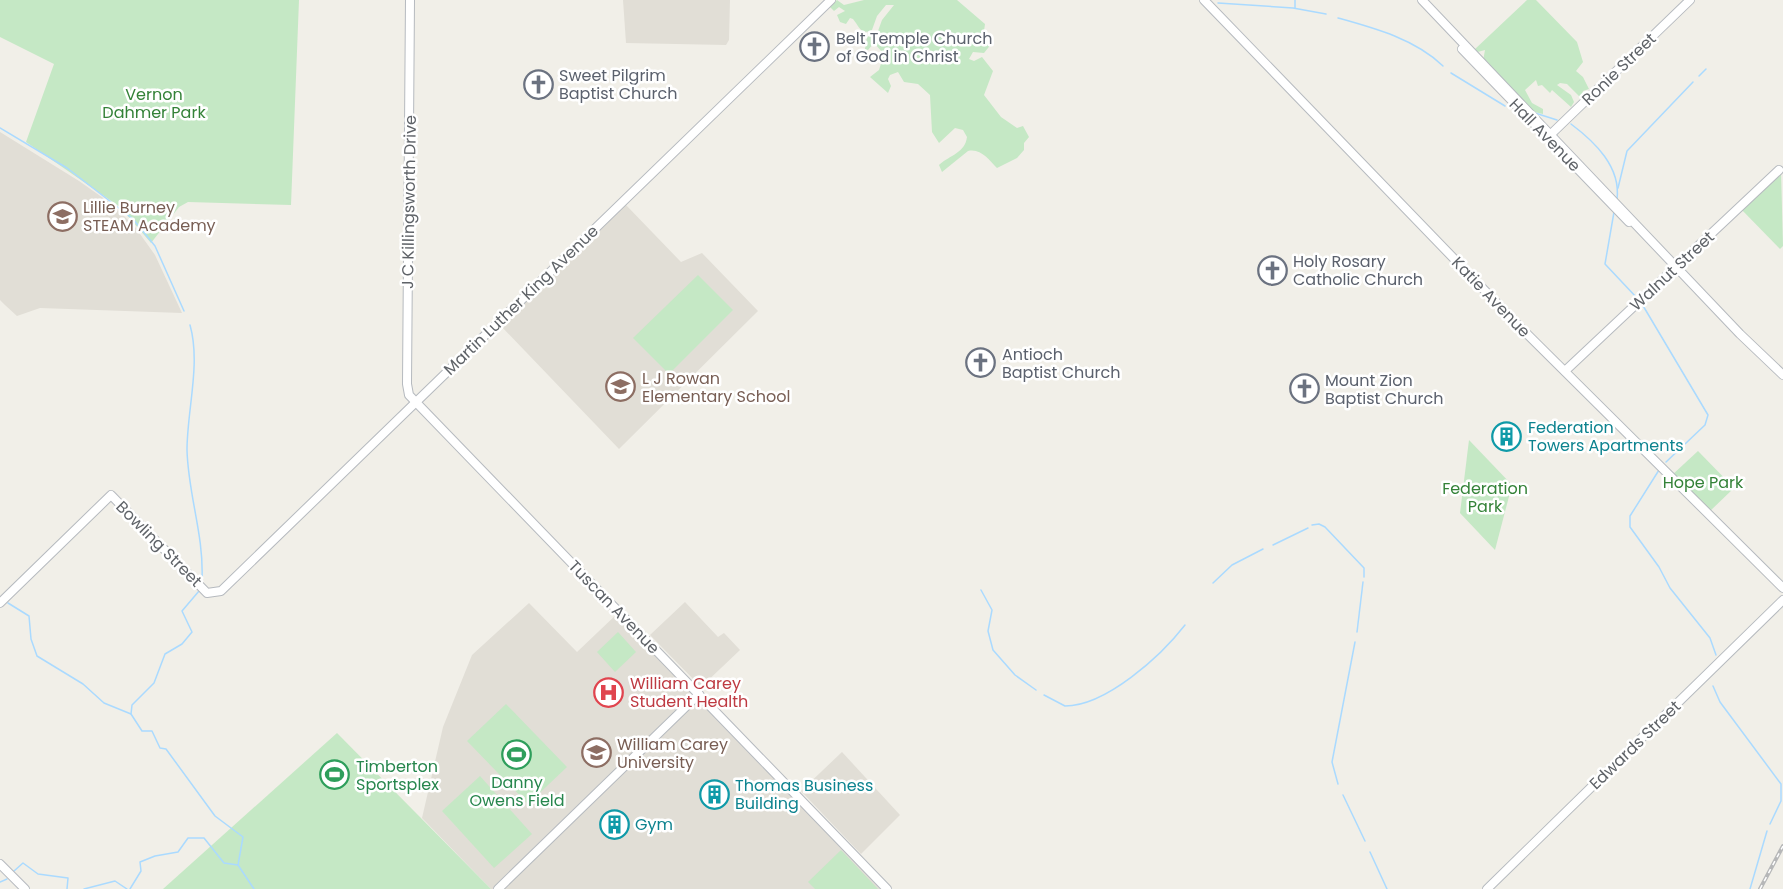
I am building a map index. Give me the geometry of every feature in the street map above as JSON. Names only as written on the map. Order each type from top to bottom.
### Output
[{"type":"street","name":"J C Killingsworth Drive","points":[[410,0],[407,384],[408,393],[414,403]]},
{"type":"street","name":"Martin Luther King Avenue","points":[[207,593],[221,591],[831,0]]},
{"type":"street","name":"Katie Avenue","points":[[1204,0],[1565,371],[1783,588]]},
{"type":"street","name":"Hall Avenue","points":[[1416,0],[1549,136]]},
{"type":"street","name":"Hall Avenue","points":[[1422,0],[1668,262],[1677,267],[1783,375]]},
{"type":"street","name":"Ronie Street","points":[[1549,136],[1690,0]]},
{"type":"street","name":"Walnut Street","points":[[1565,371],[1782,168]]},
{"type":"street","name":"Tuscan Avenue","points":[[414,403],[887,889]]},
{"type":"street","name":"Bowling Street","points":[[0,603],[111,495],[207,593]]},
{"type":"street","name":"Edwards Street","points":[[1487,889],[1783,600]]},
{"type":"street","points":[[498,889],[699,694]]},
{"type":"street","points":[[0,864],[26,889]]},
{"type":"shaded area","points":[[623,0],[730,0],[729,40],[726,45],[626,43]]},
{"type":"shaded area","name":"Lillie Burney STEAM Academy","points":[[0,132],[113,205],[135,227],[155,255],[182,313],[40,308],[17,316],[5,305],[0,300]]},
{"type":"shaded area","name":"L J Rowan Elementary School","points":[[626,205],[681,262],[702,253],[758,311],[619,449],[501,326]]},
{"type":"shaded area","name":"William Carey University","points":[[685,602],[718,637],[724,633],[740,650],[701,687],[650,635]]},
{"type":"shaded area","name":"William Carey University","points":[[529,603],[577,652],[619,612],[887,889],[491,889],[422,818],[443,727],[472,655]]},
{"type":"shaded area","points":[[842,752],[900,815],[861,854],[801,791]]},
{"type":"green space","name":"Vernon Dahmer Park","points":[[0,0],[299,0],[291,205],[188,202],[179,207],[151,243],[120,207],[26,142],[54,64],[0,37]]},
{"type":"green space","points":[[837,0],[844,5],[864,0],[957,0],[985,24],[984,31],[992,43],[984,53],[973,52],[969,59],[974,61],[982,57],[993,71],[984,95],[1001,117],[1017,128],[1023,126],[1029,137],[1024,143],[1024,150],[1017,158],[997,168],[981,153],[968,151],[942,172],[939,165],[960,150],[966,142],[967,137],[963,130],[955,128],[939,143],[932,132],[930,95],[918,84],[904,82],[898,72],[890,75],[888,79],[891,86],[888,93],[870,77],[879,70],[884,54],[874,43],[868,50],[865,49],[867,37],[878,31],[882,20],[894,5],[886,5],[877,16],[872,30],[865,32],[853,19],[850,18],[846,24],[840,22],[837,15],[845,11],[839,7],[834,11],[830,7]]},
{"type":"green space","points":[[1527,0],[1536,0],[1577,42],[1583,62],[1576,71],[1583,77],[1589,89],[1583,91],[1581,98],[1567,84],[1557,85],[1571,95],[1574,102],[1571,107],[1552,90],[1550,93],[1542,85],[1538,86],[1536,80],[1525,90],[1532,103],[1543,109],[1543,114],[1530,111],[1487,65],[1487,61],[1483,61],[1485,50],[1474,53],[1474,50]]},
{"type":"green space","points":[[1781,171],[1783,246],[1780,249],[1740,208]]},
{"type":"green space","points":[[698,275],[733,310],[669,374],[633,338]]},
{"type":"green space","name":"Federation Park","points":[[1469,440],[1512,485],[1495,550],[1460,513]]},
{"type":"green space","name":"Hope Park","points":[[1698,451],[1734,488],[1708,513],[1671,476]]},
{"type":"green space","points":[[618,632],[636,652],[615,672],[597,652]]},
{"type":"green space","name":"Danny Owens Field","points":[[506,704],[567,767],[528,804],[467,741]]},
{"type":"green space","name":"Timberton Sportsplex","points":[[337,733],[491,889],[163,889]]},
{"type":"green space","points":[[480,776],[532,834],[494,868],[442,811]]},
{"type":"green space","points":[[841,850],[878,889],[815,889],[808,882]]},
{"type":"waterway","points":[[1295,0],[1295,8]]},
{"type":"waterway","points":[[1218,3],[1293,8],[1326,14]]},
{"type":"waterway","points":[[1338,18],[1380,30],[1407,42],[1443,66]]},
{"type":"waterway","points":[[1699,76],[1706,69]]},
{"type":"waterway","points":[[1451,73],[1505,106]]},
{"type":"waterway","points":[[1618,188],[1627,151],[1693,82]]},
{"type":"waterway","points":[[1535,113],[1557,120]]},
{"type":"waterway","points":[[1571,124],[1597,147],[1611,166],[1615,176],[1617,199]]},
{"type":"waterway","points":[[0,128],[67,168],[133,219],[155,246],[184,311]]},
{"type":"waterway","points":[[1614,212],[1605,264],[1637,298]]},
{"type":"waterway","points":[[1642,304],[1708,415],[1705,425],[1666,462]]},
{"type":"waterway","points":[[190,325],[194,371],[187,450],[201,546],[202,579]]},
{"type":"waterway","points":[[1659,470],[1630,516],[1630,527],[1659,567],[1670,588],[1710,638],[1716,655]]},
{"type":"waterway","points":[[1312,525],[1319,524],[1325,527],[1364,568],[1364,577]]},
{"type":"waterway","points":[[1273,545],[1308,528]]},
{"type":"waterway","points":[[1213,583],[1232,565],[1263,549]]},
{"type":"waterway","points":[[1357,632],[1363,582]]},
{"type":"waterway","points":[[981,590],[992,610],[988,631],[993,650],[1015,675],[1036,690]]},
{"type":"waterway","points":[[131,714],[132,705],[154,683],[165,654],[182,644],[192,632],[182,611],[199,591]]},
{"type":"waterway","points":[[8,603],[29,616],[31,639],[37,656],[83,684],[104,703],[131,714],[142,731],[152,731],[160,748],[166,749],[215,816],[243,837],[238,865]]},
{"type":"waterway","points":[[1044,695],[1065,706],[1081,704],[1098,698],[1115,689],[1147,664],[1185,625]]},
{"type":"waterway","points":[[1338,784],[1332,762],[1355,642]]},
{"type":"waterway","points":[[1713,686],[1720,702],[1781,784],[1781,801],[1770,824]]},
{"type":"waterway","points":[[1343,795],[1365,841]]},
{"type":"waterway","points":[[1750,889],[1767,831]]},
{"type":"waterway","points":[[130,889],[141,871],[140,862],[155,856],[178,852],[188,838],[204,838],[224,863],[238,865],[254,889]]},
{"type":"waterway","points":[[1370,852],[1387,889]]},
{"type":"waterway","points":[[14,871],[23,863],[38,874],[68,878],[67,889]]},
{"type":"waterway","points":[[0,882],[7,879]]},
{"type":"waterway","points":[[84,889],[115,881],[127,889]]},
{"type":"railway","points":[[1760,889],[1783,846]]},
{"type":"place","name":"Belt Temple Church of God in Christ","points":[[815,47]]},
{"type":"place","name":"Sweet Pilgrim Baptist Church","points":[[538,84]]},
{"type":"place","name":"Lillie Burney STEAM Academy","points":[[62,216]]},
{"type":"place","name":"Holy Rosary Catholic Church","points":[[1272,270]]},
{"type":"place","name":"Antioch Baptist Church","points":[[981,363]]},
{"type":"place","name":"L J Rowan Elementary School","points":[[621,387]]},
{"type":"place","name":"Mount Zion Baptist Church","points":[[1304,389]]},
{"type":"place","name":"Federation Towers Apartments","points":[[1507,436]]},
{"type":"place","name":"William Carey Student Health","points":[[609,692]]},
{"type":"place","name":"William Carey University","points":[[596,753]]},
{"type":"place","name":"Danny Owens Field","points":[[517,754]]},
{"type":"place","name":"Timberton Sportsplex","points":[[335,775]]},
{"type":"place","name":"Thomas Business Building","points":[[714,794]]},
{"type":"place","name":"Gym","points":[[614,824]]}]
